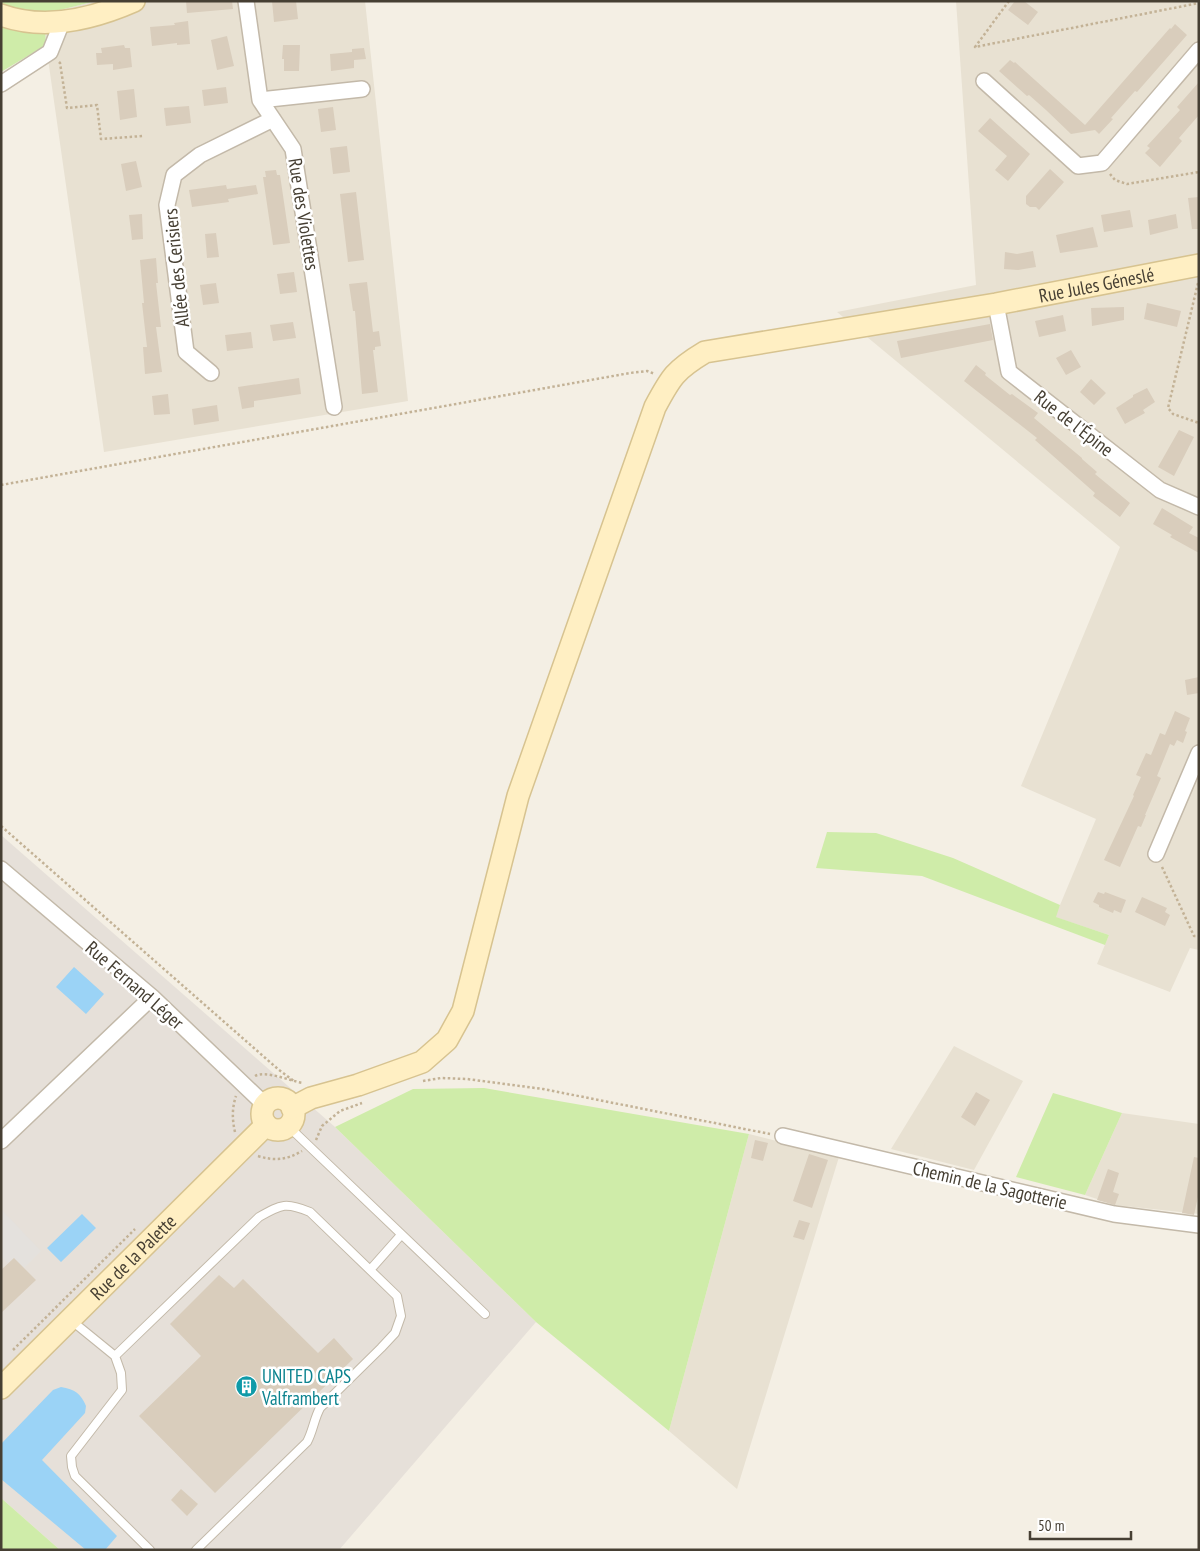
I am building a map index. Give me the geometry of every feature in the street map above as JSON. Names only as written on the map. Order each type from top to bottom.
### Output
[{"type":"street","points":[[1,15],[10,18],[62,22],[110,12],[134,1]]},
{"type":"street","name":"Rue des Violettes","points":[[246,1],[260,100],[294,149],[334,407]]},
{"type":"street","points":[[1,84],[50,52],[62,22]]},
{"type":"street","points":[[984,81],[1078,166],[1102,163],[1199,50]]},
{"type":"street","points":[[260,100],[362,89]]},
{"type":"street","name":"Allée des Cerisiers","points":[[212,373],[186,352],[167,205],[174,175],[200,155],[273,118]]},
{"type":"street","name":"Rue Jules Géneslé","points":[[290,1117],[312,1098],[358,1085],[422,1062],[447,1040],[463,1011],[518,796],[655,407],[671,378],[685,364],[705,352],[996,304],[1199,266]]},
{"type":"street","name":"Rue de l'Épine","points":[[996,304],[1009,372],[1160,490],[1199,507]]},
{"type":"street","points":[[1156,854],[1199,753]]},
{"type":"street","name":"Rue Fernand Léger","points":[[1,869],[152,997],[266,1115]]},
{"type":"street","points":[[1,1141],[152,997]]},
{"type":"street","points":[[280,1099],[289,1103],[290,1117],[279,1130],[270,1128],[266,1115],[269,1101],[280,1099]]},
{"type":"street","name":"Rue de la Palette","points":[[1,1388],[242,1149],[266,1115]]},
{"type":"street","name":"Chemin de la Sagotterie","points":[[783,1136],[1114,1214],[1199,1225]]},
{"type":"lane","points":[[290,1117],[309,1146],[485,1314]]},
{"type":"lane","points":[[115,1356],[259,1216],[276,1207],[292,1205],[310,1212],[397,1296],[402,1316],[395,1333],[320,1408],[315,1417],[313,1431],[307,1442],[196,1550]]},
{"type":"lane","points":[[370,1270],[402,1235]]},
{"type":"lane","points":[[70,1320],[115,1356],[122,1373],[122,1390],[71,1456],[75,1476],[150,1550]]},
{"type":"path","points":[[1009,1],[976,46],[1199,3]]},
{"type":"path","points":[[47,54],[60,63],[67,108],[97,105],[101,138],[144,136]]},
{"type":"path","points":[[1102,163],[1115,180],[1127,184],[1199,172]]},
{"type":"path","points":[[1199,281],[1168,408],[1173,414],[1199,423]]},
{"type":"path","points":[[1,485],[630,373],[647,371],[671,378]]},
{"type":"path","points":[[1,826],[279,1070],[296,1082]]},
{"type":"path","points":[[1156,854],[1194,936],[1199,936]]},
{"type":"path","points":[[414,1082],[450,1078],[543,1089],[783,1136]]},
{"type":"path","points":[[242,1149],[276,1160],[294,1156],[309,1146],[316,1139],[322,1126],[340,1111],[362,1103]]},
{"type":"shaded area","points":[[96,1],[365,1],[408,401],[104,452],[46,45],[44,14]]},
{"type":"shaded area","points":[[956,1],[1199,1],[1199,950],[1190,948],[1170,992],[1097,964],[1109,935],[1055,917],[1096,819],[1021,786],[1120,547],[837,312],[976,285]]},
{"type":"shaded area","points":[[1,835],[335,1127],[536,1322],[339,1550],[60,1550],[1,1498]]},
{"type":"shaded area","points":[[954,1046],[1023,1081],[974,1170],[891,1149]]},
{"type":"shaded area","points":[[1122,1113],[1199,1124],[1199,1214],[1115,1205],[1085,1195]]},
{"type":"shaded area","points":[[749,1134],[839,1157],[737,1489],[669,1431]]},
{"type":"shaded area","points":[[1,1209],[41,1251],[24,1268],[14,1258],[8,1263],[1,1256]]},
{"type":"green space","points":[[1,1],[96,1],[44,14],[46,45],[1,72]]},
{"type":"green space","points":[[827,832],[876,833],[953,858],[1060,905],[1056,917],[1109,935],[1105,945],[922,876],[816,868]]},
{"type":"green space","points":[[484,1088],[749,1134],[669,1431],[536,1322],[335,1127],[413,1089]]},
{"type":"green space","points":[[1053,1093],[1122,1113],[1085,1195],[1016,1177]]},
{"type":"green space","points":[[1,1498],[60,1550],[1,1550]]},
{"type":"water","points":[[74,967],[104,994],[86,1014],[56,987]]},
{"type":"water","points":[[82,1214],[96,1228],[61,1262],[47,1248]]},
{"type":"water","points":[[61,1387],[70,1389],[80,1395],[86,1406],[85,1413],[42,1460],[117,1536],[105,1550],[86,1550],[1,1479],[1,1444],[53,1390]]},
{"type":"building","points":[[186,1],[232,1],[233,9],[187,13]]},
{"type":"building","points":[[272,1],[296,1],[298,19],[274,22]]},
{"type":"building","points":[[1015,1],[1024,1],[1038,12],[1028,25],[1008,10]]},
{"type":"building","points":[[188,21],[190,44],[177,45],[177,43],[152,46],[150,27],[175,25],[174,23]]},
{"type":"building","points":[[1175,24],[1187,35],[1137,92],[1135,91],[1111,118],[1113,119],[1099,134],[1095,130],[1071,134],[1029,95],[1027,96],[999,71],[1010,60],[1015,62],[1085,125]]},
{"type":"building","points":[[227,36],[234,66],[217,70],[211,40]]},
{"type":"building","points":[[124,45],[125,48],[130,48],[132,67],[113,70],[113,64],[97,65],[96,53],[102,53],[101,48]]},
{"type":"building","points":[[283,45],[300,45],[299,71],[284,71],[284,59],[282,59]]},
{"type":"building","points":[[364,48],[366,59],[354,60],[354,68],[331,71],[330,54],[352,52],[352,49]]},
{"type":"building","points":[[1199,82],[1199,115],[1179,138],[1182,141],[1160,167],[1145,153],[1150,148],[1147,146],[1180,110],[1177,107]]},
{"type":"building","points":[[226,87],[228,103],[204,106],[202,90]]},
{"type":"building","points":[[134,89],[137,117],[120,120],[117,91]]},
{"type":"building","points":[[189,106],[191,123],[166,126],[164,108]]},
{"type":"building","points":[[333,107],[336,130],[321,132],[318,109]]},
{"type":"building","points":[[990,118],[1030,154],[1008,181],[995,170],[1007,156],[978,131]]},
{"type":"building","points":[[347,146],[350,172],[333,174],[330,148]]},
{"type":"building","points":[[136,161],[142,187],[126,191],[121,164]]},
{"type":"building","points":[[1050,169],[1064,182],[1039,210],[1036,207],[1030,207],[1026,204],[1026,196]]},
{"type":"building","points":[[276,170],[277,175],[280,175],[290,243],[273,245],[263,177],[266,177],[265,171]]},
{"type":"building","points":[[226,185],[227,189],[256,185],[258,194],[228,199],[229,202],[192,207],[189,190]]},
{"type":"building","points":[[356,192],[364,260],[348,262],[340,194]]},
{"type":"building","points":[[1199,197],[1199,229],[1192,229],[1188,198]]},
{"type":"building","points":[[1130,210],[1133,227],[1104,232],[1101,215]]},
{"type":"building","points":[[142,214],[143,239],[132,240],[129,215]]},
{"type":"building","points":[[1176,214],[1178,228],[1150,235],[1148,220]]},
{"type":"building","points":[[1093,227],[1098,247],[1060,253],[1056,235]]},
{"type":"building","points":[[216,233],[219,257],[207,258],[205,234]]},
{"type":"building","points":[[1033,251],[1036,267],[1018,270],[1004,269],[1005,252],[1017,254]]},
{"type":"building","points":[[156,258],[158,283],[156,283],[161,327],[156,327],[162,372],[145,374],[143,347],[147,347],[140,260]]},
{"type":"building","points":[[294,272],[297,292],[280,294],[277,274]]},
{"type":"building","points":[[367,282],[373,332],[379,331],[381,346],[375,347],[375,350],[373,350],[378,392],[362,394],[355,311],[353,311],[349,284]]},
{"type":"building","points":[[216,283],[219,303],[203,305],[200,285]]},
{"type":"building","points":[[1147,303],[1181,311],[1177,327],[1144,319]]},
{"type":"building","points":[[1124,307],[1124,320],[1092,326],[1091,308]]},
{"type":"building","points":[[1063,315],[1066,331],[1039,337],[1035,321]]},
{"type":"building","points":[[293,322],[296,338],[273,341],[270,325]]},
{"type":"building","points":[[990,324],[993,340],[901,358],[897,341]]},
{"type":"building","points":[[251,332],[253,348],[227,351],[225,335]]},
{"type":"building","points":[[1071,350],[1081,367],[1066,375],[1056,358]]},
{"type":"building","points":[[976,365],[986,373],[985,375],[1010,395],[1012,394],[1038,413],[1034,418],[1082,458],[1097,472],[1095,474],[1130,503],[1120,517],[1093,496],[1095,493],[1035,440],[1037,438],[964,381]]},
{"type":"building","points":[[299,378],[301,394],[254,401],[254,407],[242,409],[238,387]]},
{"type":"building","points":[[1091,379],[1106,393],[1094,405],[1080,392]]},
{"type":"building","points":[[1147,388],[1155,402],[1143,410],[1145,413],[1125,424],[1116,408],[1133,397],[1133,395]]},
{"type":"building","points":[[168,394],[170,414],[154,415],[152,396]]},
{"type":"building","points":[[217,405],[219,421],[194,425],[192,409]]},
{"type":"building","points":[[1179,430],[1194,437],[1174,476],[1158,467]]},
{"type":"building","points":[[1162,508],[1193,527],[1189,533],[1199,538],[1199,553],[1170,537],[1172,535],[1153,524]]},
{"type":"building","points":[[1199,677],[1199,693],[1187,695],[1185,680]]},
{"type":"building","points":[[1175,711],[1190,718],[1185,731],[1187,732],[1183,743],[1177,740],[1174,746],[1170,744],[1157,776],[1161,778],[1146,815],[1141,827],[1138,826],[1120,867],[1104,860],[1134,796],[1141,777],[1136,775],[1146,753],[1151,755],[1160,733],[1165,735]]},
{"type":"building","points":[[1098,892],[1104,894],[1105,892],[1126,900],[1121,913],[1114,910],[1113,913],[1093,902]]},
{"type":"building","points":[[1142,897],[1167,908],[1165,912],[1170,915],[1165,926],[1135,912]]},
{"type":"building","points":[[976,1092],[990,1100],[975,1126],[961,1117]]},
{"type":"building","points":[[755,1140],[768,1143],[763,1161],[751,1158]]},
{"type":"building","points":[[809,1154],[828,1160],[812,1208],[793,1201]]},
{"type":"building","points":[[1194,1157],[1199,1158],[1199,1192],[1194,1215],[1182,1213]]},
{"type":"building","points":[[1108,1169],[1119,1173],[1113,1192],[1119,1194],[1115,1205],[1097,1200]]},
{"type":"building","points":[[799,1220],[810,1223],[804,1240],[793,1237]]},
{"type":"building","points":[[14,1258],[36,1280],[1,1313],[1,1270]]},
{"type":"building","name":"UNITED CAPS Valframbert","points":[[219,1275],[234,1288],[243,1279],[318,1353],[334,1338],[353,1359],[215,1493],[139,1416],[201,1356],[170,1324]]},
{"type":"building","points":[[181,1489],[198,1504],[187,1516],[171,1500]]},
{"type":"place","name":"UNITED CAPS Valframbert","points":[[246,1387]]}]
